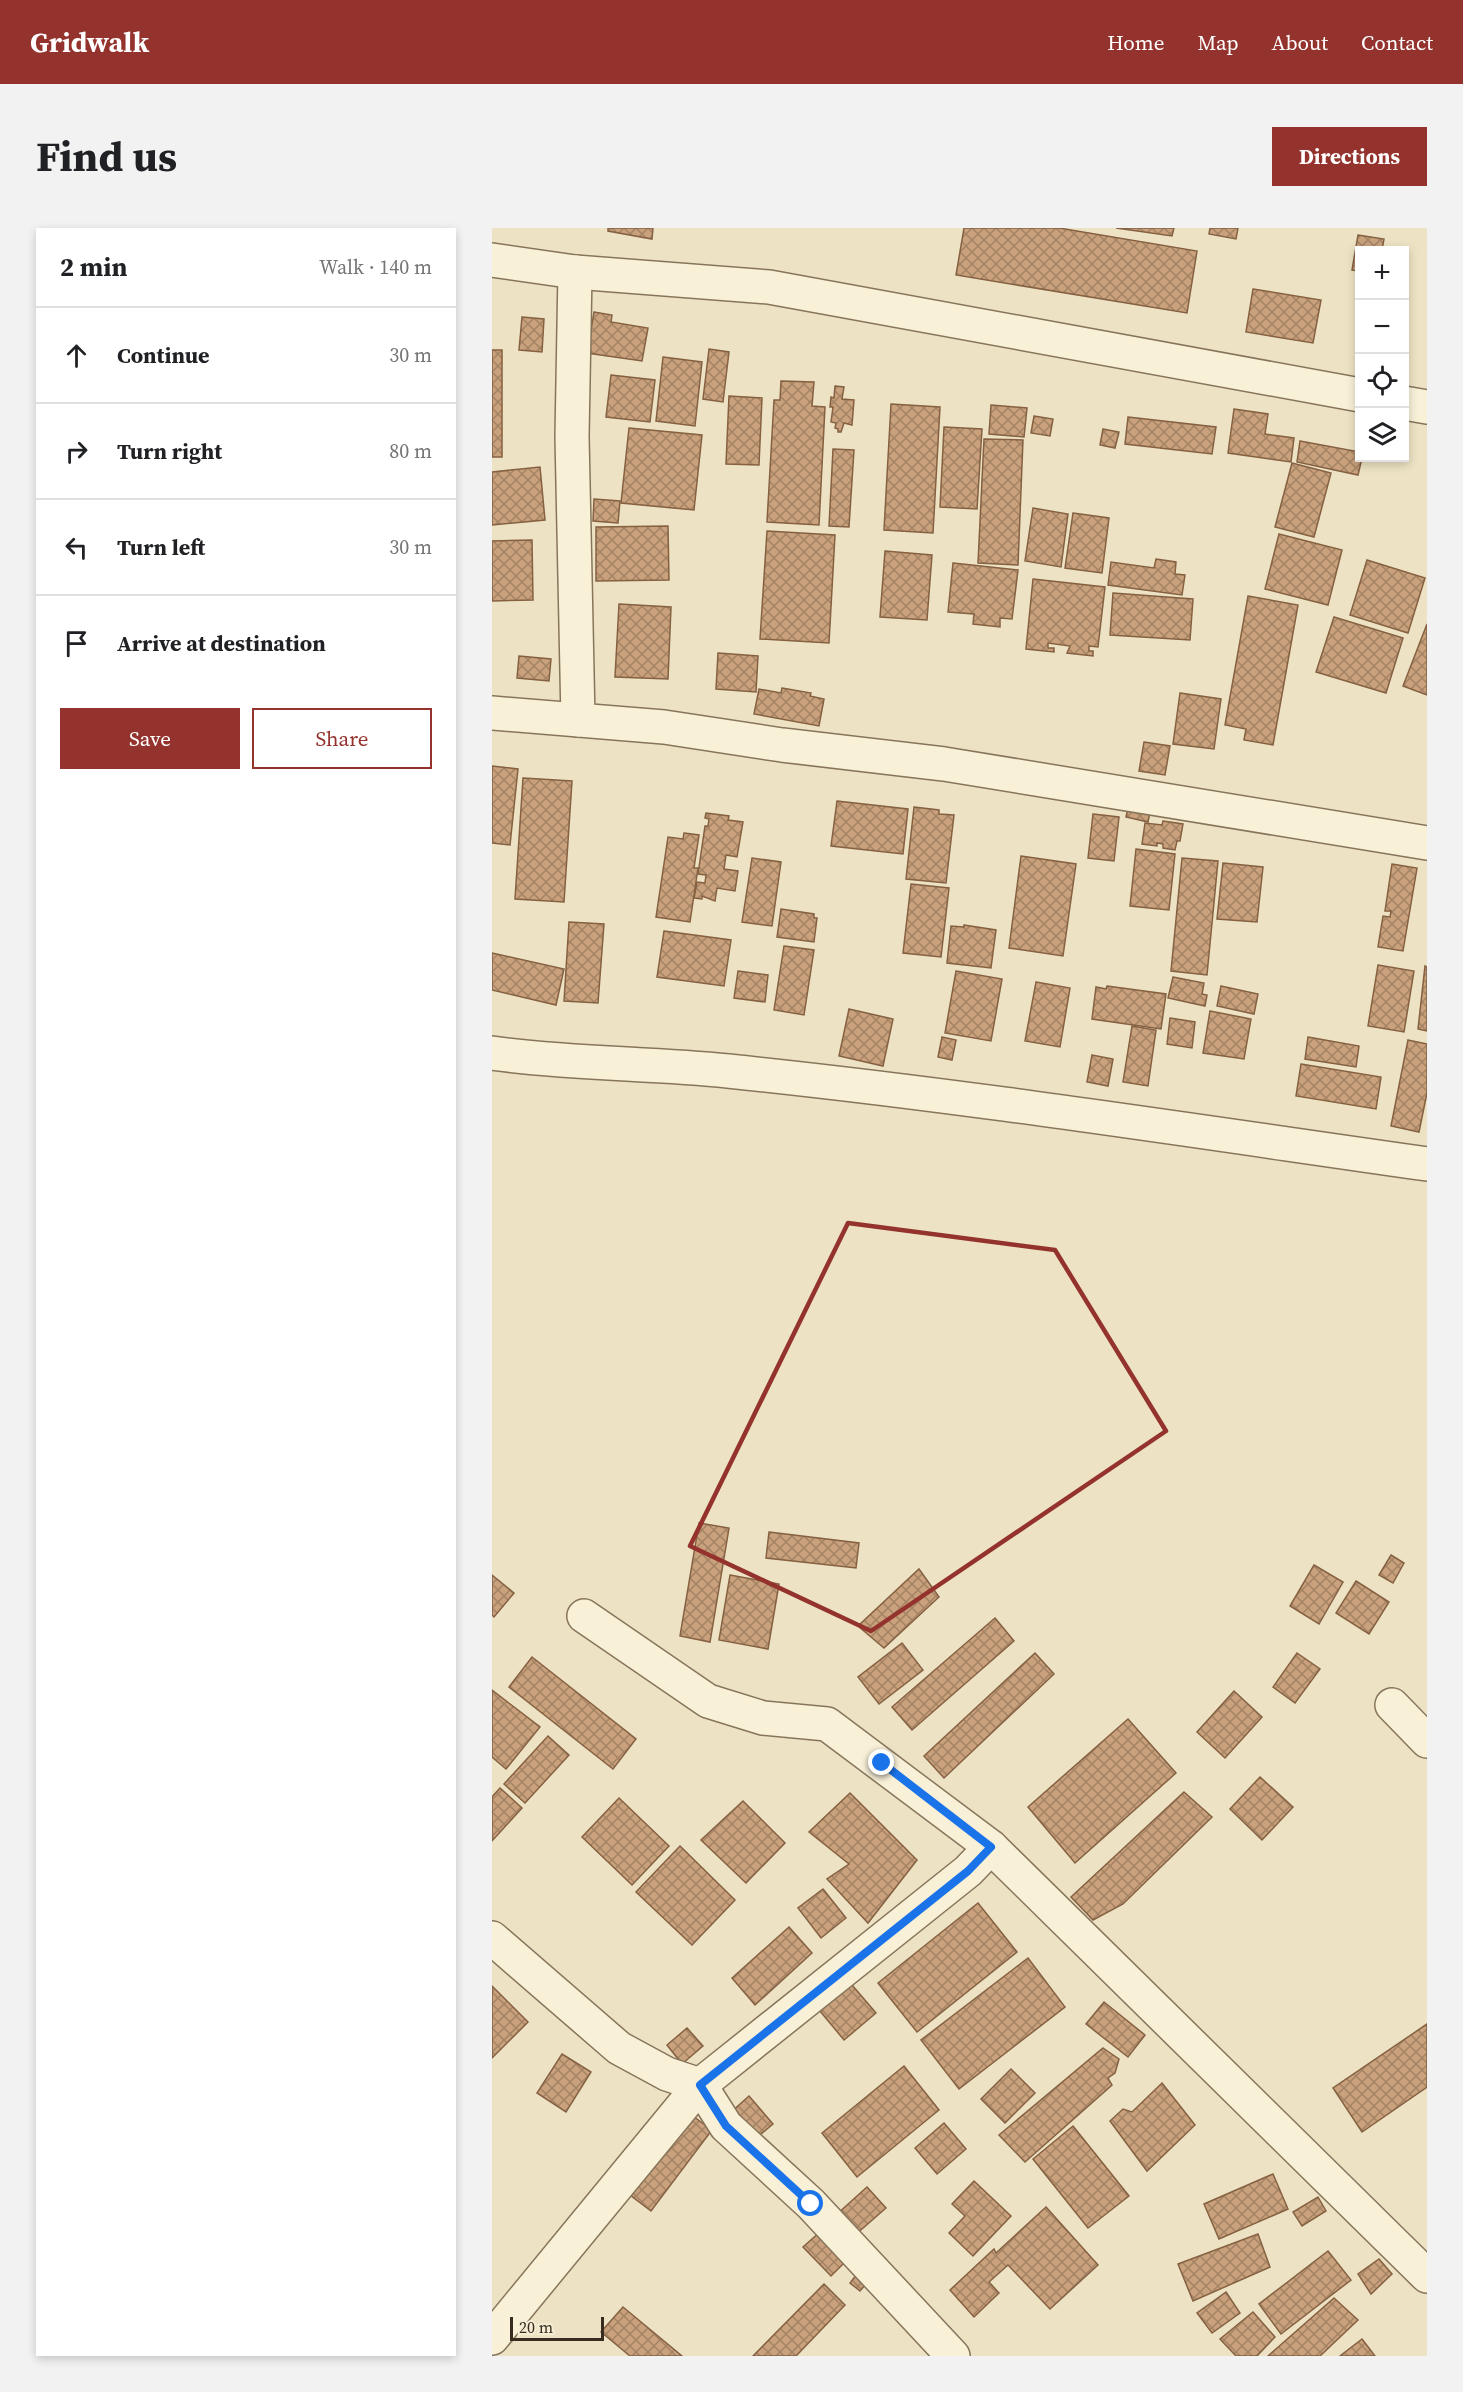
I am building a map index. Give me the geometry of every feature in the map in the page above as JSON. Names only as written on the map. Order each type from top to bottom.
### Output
[{"type":"street","points":[[494,254],[575,272],[769,287],[1355,394]]},
{"type":"street","points":[[575,272],[572,436],[578,720]]},
{"type":"street","points":[[1409,405],[1427,408]]},
{"type":"street","points":[[492,713],[664,728],[782,745],[944,764],[1427,843]]},
{"type":"street","points":[[492,1053],[526,1058],[726,1071],[1028,1108],[1427,1164]]},
{"type":"street","points":[[584,1616],[708,1701],[763,1718],[827,1724],[991,1847],[1427,2276]]},
{"type":"street","points":[[1392,1705],[1427,1741]]},
{"type":"street","points":[[492,2338],[700,2085],[968,1871],[991,1847]]},
{"type":"street","points":[[492,1938],[619,2048],[667,2074],[700,2085],[726,2126],[811,2204],[953,2356]]},
{"type":"highlighted area","points":[[848,1223],[1055,1250],[1166,1431],[871,1631],[690,1546]]},
{"type":"building","points":[[608,228],[653,228],[652,239],[608,231]]},
{"type":"building","points":[[964,228],[1059,228],[1197,251],[1187,313],[956,275]]},
{"type":"building","points":[[1116,228],[1174,228],[1172,236]]},
{"type":"building","points":[[1210,228],[1238,228],[1236,239],[1209,234]]},
{"type":"building","points":[[1358,235],[1384,239],[1383,246],[1356,246]]},
{"type":"building","points":[[1355,252],[1355,270],[1352,270]]},
{"type":"building","points":[[1253,289],[1321,300],[1313,343],[1246,332]]},
{"type":"building","points":[[594,312],[612,315],[611,322],[648,328],[642,361],[587,353]]},
{"type":"building","points":[[522,317],[544,319],[542,352],[519,350]]},
{"type":"building","points":[[709,349],[729,352],[723,402],[703,399]]},
{"type":"building","points":[[492,350],[502,350],[502,457],[492,457]]},
{"type":"building","points":[[663,357],[702,362],[695,426],[656,421]]},
{"type":"building","points":[[611,375],[655,380],[650,422],[606,417]]},
{"type":"building","points":[[781,381],[814,382],[812,406],[825,407],[819,525],[767,522],[774,400],[780,400]]},
{"type":"building","points":[[835,386],[844,387],[842,399],[854,400],[852,425],[844,423],[841,432],[835,428],[836,423],[831,422],[833,407],[830,407],[831,397],[834,398]]},
{"type":"building","points":[[729,396],[762,398],[759,465],[726,464]]},
{"type":"building","points":[[891,404],[940,407],[933,533],[884,530]]},
{"type":"building","points":[[991,405],[1027,408],[1024,437],[989,434]]},
{"type":"building","points":[[1234,409],[1268,414],[1265,434],[1294,438],[1291,462],[1228,453]]},
{"type":"building","points":[[1034,416],[1053,419],[1050,436],[1031,433]]},
{"type":"building","points":[[1128,417],[1216,427],[1212,454],[1125,444]]},
{"type":"building","points":[[944,427],[982,429],[977,509],[940,507]]},
{"type":"building","points":[[629,428],[702,435],[694,510],[621,503]]},
{"type":"building","points":[[1103,429],[1119,432],[1115,448],[1100,445]]},
{"type":"building","points":[[984,439],[1023,440],[1018,565],[978,563]]},
{"type":"building","points":[[1300,441],[1355,451],[1355,462],[1361,462],[1358,475],[1297,462]]},
{"type":"building","points":[[833,449],[854,450],[849,527],[829,526]]},
{"type":"building","points":[[1292,463],[1331,473],[1314,537],[1275,527]]},
{"type":"building","points":[[540,467],[545,520],[492,525],[492,472]]},
{"type":"building","points":[[594,499],[620,501],[618,523],[593,521]]},
{"type":"building","points":[[1033,508],[1068,514],[1061,567],[1025,561]]},
{"type":"building","points":[[1073,513],[1109,518],[1102,573],[1065,568]]},
{"type":"building","points":[[668,526],[669,580],[596,581],[596,527]]},
{"type":"building","points":[[767,531],[835,535],[829,643],[760,639]]},
{"type":"building","points":[[1279,534],[1342,550],[1328,605],[1265,589]]},
{"type":"building","points":[[532,540],[533,600],[492,601],[492,541]]},
{"type":"building","points":[[885,551],[932,555],[927,620],[880,617]]},
{"type":"building","points":[[1156,559],[1176,562],[1175,574],[1185,575],[1182,595],[1108,585],[1111,562],[1154,568]]},
{"type":"building","points":[[1367,560],[1425,578],[1408,633],[1350,615]]},
{"type":"building","points":[[953,563],[1018,570],[1012,619],[1000,618],[1000,627],[973,624],[974,614],[948,612]]},
{"type":"building","points":[[1033,579],[1105,587],[1098,647],[1089,646],[1089,651],[1093,651],[1093,656],[1067,653],[1070,646],[1048,643],[1048,648],[1054,648],[1054,652],[1026,649]]},
{"type":"building","points":[[1113,593],[1193,599],[1190,640],[1110,635]]},
{"type":"building","points":[[1248,596],[1298,605],[1273,745],[1244,740],[1246,729],[1225,725]]},
{"type":"building","points":[[619,604],[671,607],[668,679],[615,677]]},
{"type":"building","points":[[1334,617],[1403,638],[1386,693],[1316,672]]},
{"type":"building","points":[[1427,624],[1427,695],[1403,686]]},
{"type":"building","points":[[718,653],[758,656],[756,692],[716,689]]},
{"type":"building","points":[[519,656],[551,659],[549,681],[517,678]]},
{"type":"building","points":[[782,688],[811,693],[810,696],[824,699],[819,726],[754,714],[759,689],[781,693]]},
{"type":"building","points":[[1180,693],[1221,699],[1214,749],[1173,744]]},
{"type":"building","points":[[1144,742],[1170,746],[1165,775],[1139,771]]},
{"type":"building","points":[[492,766],[518,769],[510,845],[492,843]]},
{"type":"building","points":[[523,778],[572,781],[564,902],[515,899]]},
{"type":"building","points":[[837,801],[908,809],[903,854],[831,846]]},
{"type":"building","points":[[914,807],[939,810],[939,814],[954,815],[946,883],[906,879]]},
{"type":"building","points":[[1128,808],[1150,812],[1148,822],[1126,817]]},
{"type":"building","points":[[706,813],[729,816],[728,820],[743,822],[737,857],[726,855],[724,869],[738,871],[735,891],[717,888],[715,901],[702,896],[702,899],[694,898],[697,882],[705,883],[706,875],[698,874],[705,826],[708,826],[709,819],[705,818]]},
{"type":"building","points":[[1093,814],[1119,817],[1114,861],[1088,858]]},
{"type":"building","points":[[1163,821],[1183,824],[1180,841],[1177,841],[1175,850],[1163,848],[1163,844],[1157,843],[1157,846],[1142,844],[1145,823],[1162,825]]},
{"type":"building","points":[[684,833],[699,835],[694,868],[698,868],[690,922],[656,917],[668,837],[683,839]]},
{"type":"building","points":[[1136,849],[1175,854],[1169,910],[1130,906]]},
{"type":"building","points":[[1021,856],[1076,864],[1063,956],[1009,948]]},
{"type":"building","points":[[752,858],[781,862],[772,926],[742,922]]},
{"type":"building","points":[[1182,858],[1218,861],[1207,975],[1171,971]]},
{"type":"building","points":[[1223,863],[1263,867],[1257,922],[1217,919]]},
{"type":"building","points":[[1392,864],[1417,868],[1403,951],[1378,947],[1383,916],[1390,917],[1391,911],[1385,911]]},
{"type":"building","points":[[911,884],[949,888],[941,957],[903,953]]},
{"type":"building","points":[[781,909],[814,914],[814,918],[817,918],[814,942],[777,937]]},
{"type":"building","points":[[569,922],[604,924],[598,1003],[564,1001]]},
{"type":"building","points":[[964,925],[996,930],[991,968],[947,963],[951,926],[964,927]]},
{"type":"building","points":[[664,931],[731,940],[724,986],[657,977]]},
{"type":"building","points":[[784,946],[814,950],[804,1015],[774,1010]]},
{"type":"building","points":[[492,953],[564,969],[556,1005],[492,990]]},
{"type":"building","points":[[1378,965],[1414,971],[1404,1032],[1368,1026]]},
{"type":"building","points":[[1425,966],[1427,967],[1427,1031],[1418,1029]]},
{"type":"building","points":[[738,971],[768,975],[765,1002],[734,998]]},
{"type":"building","points":[[956,971],[1002,979],[991,1041],[945,1033]]},
{"type":"building","points":[[1173,977],[1204,983],[1202,994],[1207,995],[1205,1006],[1168,998]]},
{"type":"building","points":[[1036,982],[1070,988],[1060,1047],[1025,1041]]},
{"type":"building","points":[[1107,986],[1166,994],[1161,1029],[1092,1019],[1096,987],[1106,989]]},
{"type":"building","points":[[1221,986],[1258,994],[1254,1014],[1217,1006]]},
{"type":"building","points":[[849,1009],[893,1019],[883,1066],[839,1056]]},
{"type":"building","points":[[1210,1011],[1251,1019],[1244,1059],[1203,1053]]},
{"type":"building","points":[[1170,1018],[1195,1022],[1192,1048],[1167,1044]]},
{"type":"building","points":[[1132,1026],[1156,1030],[1148,1086],[1123,1082]]},
{"type":"building","points":[[942,1037],[956,1040],[952,1060],[938,1057]]},
{"type":"building","points":[[1308,1037],[1359,1046],[1356,1067],[1305,1059]]},
{"type":"building","points":[[1408,1040],[1427,1044],[1427,1093],[1419,1132],[1391,1126]]},
{"type":"building","points":[[1092,1055],[1113,1059],[1108,1086],[1087,1082]]},
{"type":"building","points":[[1301,1064],[1381,1077],[1376,1109],[1296,1096]]},
{"type":"building","points":[[699,1523],[729,1528],[710,1642],[680,1636]]},
{"type":"building","points":[[769,1532],[859,1543],[856,1568],[766,1558]]},
{"type":"building","points":[[1391,1555],[1404,1563],[1393,1583],[1379,1575]]},
{"type":"building","points":[[1314,1565],[1343,1582],[1319,1624],[1290,1606]]},
{"type":"building","points":[[919,1569],[939,1597],[884,1648],[858,1626]]},
{"type":"building","points":[[492,1575],[514,1593],[494,1617],[492,1615]]},
{"type":"building","points":[[730,1575],[779,1584],[768,1649],[719,1640]]},
{"type":"building","points":[[1356,1581],[1389,1602],[1369,1634],[1336,1613]]},
{"type":"building","points":[[995,1618],[1014,1641],[912,1730],[892,1707]]},
{"type":"building","points":[[902,1643],[923,1670],[879,1704],[858,1677]]},
{"type":"building","points":[[1035,1653],[1054,1674],[944,1778],[924,1756]]},
{"type":"building","points":[[1297,1653],[1320,1669],[1295,1703],[1273,1687]]},
{"type":"building","points":[[532,1657],[636,1739],[613,1769],[509,1687]]},
{"type":"building","points":[[492,1690],[540,1727],[506,1769],[492,1757]]},
{"type":"building","points":[[1234,1691],[1262,1717],[1225,1758],[1197,1732]]},
{"type":"building","points":[[1128,1719],[1176,1773],[1075,1863],[1028,1807]]},
{"type":"building","points":[[548,1736],[569,1755],[525,1803],[504,1784]]},
{"type":"building","points":[[1260,1777],[1293,1807],[1262,1840],[1230,1809]]},
{"type":"building","points":[[500,1788],[522,1808],[492,1841],[492,1797]]},
{"type":"building","points":[[1184,1792],[1212,1817],[1123,1904],[1093,1920],[1071,1897]]},
{"type":"building","points":[[850,1793],[917,1860],[868,1923],[827,1879],[849,1864],[809,1832]]},
{"type":"building","points":[[619,1798],[669,1846],[632,1885],[582,1837]]},
{"type":"building","points":[[743,1801],[785,1843],[746,1883],[701,1840]]},
{"type":"building","points":[[680,1846],[735,1900],[692,1945],[636,1892]]},
{"type":"building","points":[[823,1889],[846,1918],[821,1938],[798,1908]]},
{"type":"building","points":[[978,1903],[1017,1952],[917,2032],[878,1983]]},
{"type":"building","points":[[789,1927],[812,1953],[755,2005],[732,1978]]},
{"type":"building","points":[[1028,1958],[1065,2007],[959,2089],[921,2040]]},
{"type":"building","points":[[846,1978],[876,2013],[844,2040],[815,2005]]},
{"type":"building","points":[[492,1986],[528,2022],[492,2058]]},
{"type":"building","points":[[1104,2002],[1145,2035],[1128,2057],[1086,2024]]},
{"type":"building","points":[[1427,2024],[1427,2087],[1362,2132],[1333,2088]]},
{"type":"building","points":[[687,2028],[703,2046],[682,2064],[667,2045]]},
{"type":"building","points":[[1103,2048],[1119,2059],[1115,2073],[1108,2078],[1112,2085],[1025,2162],[999,2135]]},
{"type":"building","points":[[562,2054],[591,2072],[566,2112],[537,2093]]},
{"type":"building","points":[[904,2066],[939,2110],[857,2177],[822,2133]]},
{"type":"building","points":[[1011,2069],[1035,2093],[1005,2123],[981,2099]]},
{"type":"building","points":[[1162,2083],[1195,2125],[1147,2171],[1110,2121],[1123,2109],[1132,2112]]},
{"type":"building","points":[[749,2096],[773,2124],[754,2140],[730,2113]]},
{"type":"building","points":[[690,2114],[712,2130],[651,2211],[630,2195]]},
{"type":"building","points":[[944,2123],[966,2149],[937,2174],[915,2148]]},
{"type":"building","points":[[1073,2126],[1129,2196],[1088,2228],[1033,2159]]},
{"type":"building","points":[[1273,2174],[1288,2209],[1219,2239],[1204,2204]]},
{"type":"building","points":[[974,2181],[1011,2216],[973,2256],[949,2233],[965,2216],[952,2204]]},
{"type":"building","points":[[867,2187],[886,2208],[854,2236],[836,2215]]},
{"type":"building","points":[[1318,2197],[1326,2211],[1302,2226],[1293,2212]]},
{"type":"building","points":[[1046,2207],[1098,2265],[1050,2309],[1008,2265],[989,2282],[999,2293],[974,2317],[950,2290],[994,2249],[996,2253]]},
{"type":"building","points":[[821,2231],[848,2259],[831,2276],[803,2247]]},
{"type":"building","points":[[1258,2234],[1270,2267],[1193,2301],[1178,2264]]},
{"type":"building","points":[[1328,2251],[1351,2280],[1281,2334],[1259,2304]]},
{"type":"building","points":[[1379,2259],[1392,2274],[1371,2294],[1358,2274]]},
{"type":"building","points":[[860,2270],[871,2278],[860,2291],[850,2283]]},
{"type":"building","points":[[824,2284],[845,2305],[796,2356],[753,2356]]},
{"type":"building","points":[[1226,2292],[1240,2313],[1212,2333],[1197,2313]]},
{"type":"building","points":[[1334,2298],[1358,2320],[1320,2356],[1268,2356]]},
{"type":"building","points":[[623,2307],[682,2356],[630,2356],[601,2332]]},
{"type":"building","points":[[1253,2312],[1275,2337],[1257,2356],[1236,2356],[1220,2339]]},
{"type":"building","points":[[1362,2339],[1375,2356],[1340,2356]]},
{"type":"route","points":[[811,2204],[726,2126],[700,2085],[968,1871],[991,1847],[882,1763]]}]
